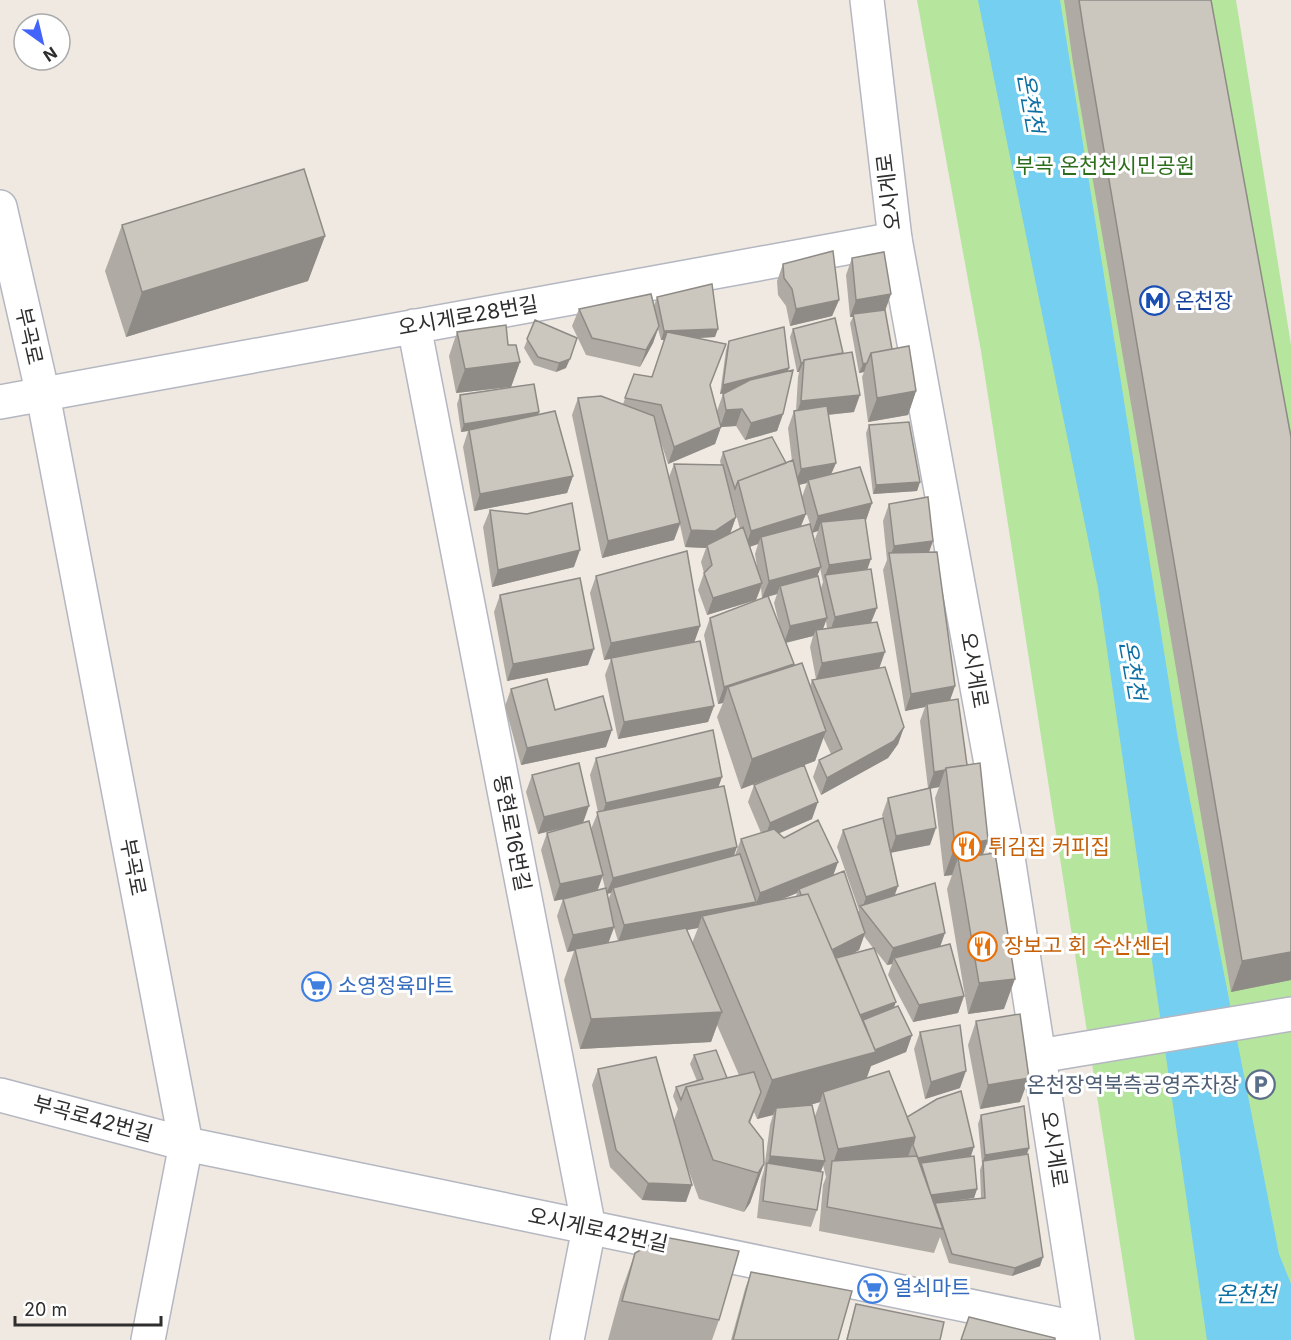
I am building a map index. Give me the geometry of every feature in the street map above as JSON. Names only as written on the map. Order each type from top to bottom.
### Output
[{"type":"street","name":"오시게로","points":[[867,0],[894,239],[1008,851],[1082,1335]]},
{"type":"street","name":"부곡로","points":[[0,207],[43,394],[186,1144],[148,1340]]},
{"type":"street","name":"오시게로28번길","points":[[43,394],[894,239]]},
{"type":"street","name":"동현로16번길","points":[[414,326],[589,1228],[567,1340]]},
{"type":"street","name":"부곡로","points":[[0,402],[43,394]]},
{"type":"street","points":[[1039,1056],[1291,1014]]},
{"type":"street","name":"부곡로42번길","points":[[0,1095],[186,1144]]},
{"type":"street","name":"오시게로42번길","points":[[186,1144],[589,1228],[1082,1335]]},
{"type":"green space","name":"부곡 온천천시민공원","points":[[917,0],[1236,0],[1291,345],[1291,1340],[1135,1340],[981,351]]},
{"type":"water","name":"온천천","points":[[978,0],[1060,0],[1178,739],[1279,1254],[1291,1284],[1291,1340],[1207,1340],[1098,588]]},
{"type":"building","points":[[1079,0],[1211,0],[1291,437],[1291,952],[1242,961]]},
{"type":"building","points":[[304,169],[325,236],[142,292],[122,225]]},
{"type":"building","points":[[833,251],[839,300],[796,309],[792,289],[784,278],[783,264]]},
{"type":"building","points":[[884,252],[891,294],[856,300],[852,258]]},
{"type":"building","points":[[712,284],[718,329],[664,331],[657,297]]},
{"type":"building","points":[[651,294],[659,326],[646,350],[592,338],[579,309]]},
{"type":"building","points":[[885,310],[892,349],[871,353],[867,363],[863,364],[853,314]]},
{"type":"building","points":[[835,318],[843,353],[804,360],[801,363],[793,329]]},
{"type":"building","points":[[535,320],[577,338],[570,359],[559,363],[538,357],[527,339]]},
{"type":"building","points":[[506,325],[508,345],[516,345],[520,362],[465,369],[457,332]]},
{"type":"building","points":[[784,327],[789,368],[723,385],[729,341]]},
{"type":"building","points":[[667,332],[726,344],[710,385],[721,427],[674,447],[661,405],[625,398],[634,374],[652,377]]},
{"type":"building","points":[[909,346],[916,391],[877,398],[871,353]]},
{"type":"building","points":[[852,352],[860,395],[801,401],[804,360]]},
{"type":"building","points":[[793,370],[783,414],[751,423],[742,409],[726,410],[723,394],[750,380]]},
{"type":"building","points":[[534,384],[539,412],[464,424],[460,395]]},
{"type":"building","points":[[601,396],[654,416],[680,523],[608,541],[578,398]]},
{"type":"building","points":[[827,406],[836,463],[801,469],[794,411]]},
{"type":"building","points":[[555,411],[573,476],[480,494],[469,430]]},
{"type":"building","points":[[909,422],[920,482],[876,485],[869,425]]},
{"type":"building","points":[[772,437],[786,463],[738,481],[735,489],[723,452]]},
{"type":"building","points":[[793,460],[806,514],[751,531],[738,481]]},
{"type":"building","points":[[674,464],[723,465],[736,517],[715,531],[691,530]]},
{"type":"building","points":[[860,467],[872,503],[818,516],[808,480]]},
{"type":"building","points":[[928,497],[933,541],[894,546],[889,504]]},
{"type":"building","points":[[572,503],[580,550],[498,570],[490,510],[527,514]]},
{"type":"building","points":[[865,518],[871,559],[829,565],[821,522]]},
{"type":"building","points":[[810,524],[821,567],[769,581],[761,537]]},
{"type":"building","points":[[743,527],[762,583],[713,598],[704,573],[712,565],[707,545]]},
{"type":"building","points":[[687,551],[700,626],[611,643],[596,576]]},
{"type":"building","points":[[937,552],[955,686],[911,694],[889,553]]},
{"type":"building","points":[[871,569],[877,608],[835,617],[825,575]]},
{"type":"building","points":[[818,576],[827,618],[790,626],[780,586]]},
{"type":"building","points":[[580,578],[594,649],[513,664],[500,595]]},
{"type":"building","points":[[768,596],[794,664],[724,687],[710,618]]},
{"type":"building","points":[[877,622],[885,652],[822,663],[816,630]]},
{"type":"building","points":[[700,641],[714,706],[624,722],[611,658]]},
{"type":"building","points":[[802,663],[826,731],[752,759],[728,687]]},
{"type":"building","points":[[885,667],[904,727],[894,741],[827,778],[819,760],[842,749],[812,680]]},
{"type":"building","points":[[547,679],[555,710],[603,696],[612,730],[527,748],[511,689]]},
{"type":"building","points":[[958,699],[967,765],[934,772],[927,704]]},
{"type":"building","points":[[713,730],[722,777],[606,803],[596,758]]},
{"type":"building","points":[[579,763],[589,806],[544,817],[532,775]]},
{"type":"building","points":[[980,763],[988,840],[955,846],[946,768]]},
{"type":"building","points":[[804,765],[818,802],[770,823],[754,785]]},
{"type":"building","points":[[724,786],[737,847],[613,878],[597,812]]},
{"type":"building","points":[[930,788],[936,828],[896,836],[888,798]]},
{"type":"building","points":[[883,818],[898,886],[866,897],[843,830]]},
{"type":"building","points":[[818,820],[838,862],[760,893],[741,839],[774,829],[784,838]]},
{"type":"building","points":[[589,821],[603,875],[560,884],[547,833]]},
{"type":"building","points":[[995,853],[1015,979],[979,983],[958,858]]},
{"type":"building","points":[[740,854],[756,902],[624,925],[613,888]]},
{"type":"building","points":[[844,871],[865,933],[832,950],[808,894],[801,895],[799,889]]},
{"type":"building","points":[[935,883],[945,933],[893,948],[860,906]]},
{"type":"building","points":[[606,888],[614,927],[573,935],[563,899]]},
{"type":"building","points":[[808,894],[876,1052],[772,1080],[702,916]]},
{"type":"building","points":[[686,928],[722,1012],[591,1019],[575,949]]},
{"type":"building","points":[[950,944],[964,996],[919,1005],[894,958]]},
{"type":"building","points":[[874,948],[896,1002],[860,1015],[836,958]]},
{"type":"building","points":[[898,1006],[912,1035],[875,1050],[863,1020]]},
{"type":"building","points":[[1020,1014],[1029,1078],[988,1085],[976,1021]]},
{"type":"building","points":[[960,1025],[966,1071],[931,1082],[920,1032]]},
{"type":"building","points":[[716,1050],[727,1078],[686,1087],[681,1100],[676,1087],[703,1079],[694,1055]]},
{"type":"building","points":[[656,1057],[692,1185],[648,1183],[616,1150],[598,1069]]},
{"type":"building","points":[[889,1071],[915,1137],[838,1149],[823,1092]]},
{"type":"building","points":[[754,1072],[761,1092],[749,1122],[763,1140],[764,1164],[758,1173],[713,1160],[686,1087]]},
{"type":"building","points":[[961,1091],[974,1147],[918,1158],[913,1145],[915,1137],[907,1117],[937,1099]]},
{"type":"building","points":[[812,1105],[825,1161],[770,1156],[776,1108]]},
{"type":"building","points":[[1024,1106],[1029,1148],[985,1155],[981,1115]]},
{"type":"building","points":[[1028,1154],[1043,1257],[1015,1268],[952,1254],[935,1203],[985,1198],[983,1161]]},
{"type":"building","points":[[917,1156],[943,1229],[827,1207],[832,1161]]},
{"type":"building","points":[[974,1156],[977,1189],[931,1195],[921,1163]]},
{"type":"building","points":[[767,1163],[823,1172],[817,1210],[763,1201]]},
{"type":"building","points":[[664,1237],[739,1251],[719,1320],[622,1301],[635,1253]]},
{"type":"building","points":[[751,1272],[852,1291],[838,1340],[733,1340]]},
{"type":"building","points":[[856,1304],[944,1322],[940,1340],[847,1340]]},
{"type":"building","points":[[969,1317],[1055,1338],[1055,1340],[961,1340]]},
{"type":"place","name":"온천장","points":[[1154,301]]},
{"type":"place","name":"튀김집 커피집","points":[[967,847]]},
{"type":"place","name":"장보고 회 수산센터","points":[[983,946]]},
{"type":"place","name":"소영정육마트","points":[[317,986]]},
{"type":"place","name":"온천장역북측공영주차장","points":[[1260,1085]]},
{"type":"place","name":"열쇠마트","points":[[872,1288]]}]
